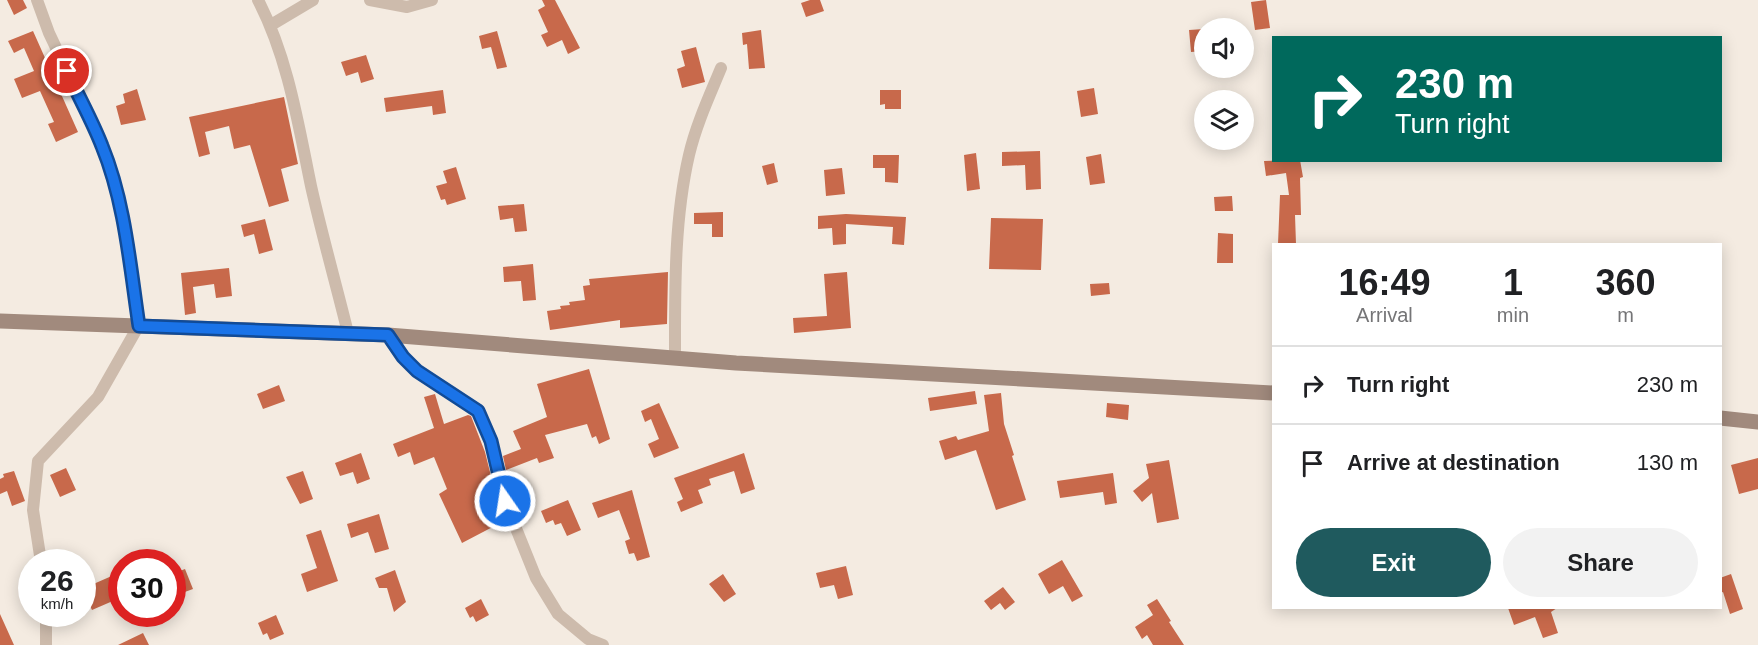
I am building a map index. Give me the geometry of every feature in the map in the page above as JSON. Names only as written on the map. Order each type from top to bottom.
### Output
[{"type":"street","points":[[37,0],[49,33],[103,147],[123,217],[139,326],[98,397],[38,461],[33,510],[40,549]]},
{"type":"street","points":[[258,0],[271,25],[295,103],[312,188],[348,333]]},
{"type":"street","points":[[271,25],[313,0]]},
{"type":"street","points":[[370,0],[407,8],[432,0]]},
{"type":"street","points":[[675,357],[675,275],[689,156],[701,114],[721,68]]},
{"type":"street","points":[[0,321],[388,335],[675,357],[1272,393]]},
{"type":"street","points":[[388,335],[403,357],[417,371],[478,411],[491,441],[505,501],[536,578],[558,614],[588,639],[603,645]]},
{"type":"street","points":[[1722,418],[1758,422]]},
{"type":"street","points":[[46,627],[46,645]]},
{"type":"building","points":[[7,0],[23,0],[27,8],[14,15]]},
{"type":"building","points":[[542,0],[555,0],[580,48],[568,54],[562,40],[547,47],[541,35],[548,32],[538,10],[545,6]]},
{"type":"building","points":[[820,0],[824,11],[806,17],[801,3]]},
{"type":"building","points":[[1266,0],[1270,28],[1255,30],[1251,2]]},
{"type":"building","points":[[761,30],[765,68],[749,69],[747,44],[743,45],[742,33]]},
{"type":"building","points":[[1189,30],[1194,30],[1194,52],[1191,52]]},
{"type":"building","points":[[33,31],[78,132],[56,142],[48,124],[54,122],[40,91],[22,98],[14,79],[34,71],[24,48],[14,53],[8,41]]},
{"type":"building","points":[[497,31],[507,67],[497,69],[491,47],[482,49],[479,36]]},
{"type":"building","points":[[696,47],[705,82],[682,88],[677,69],[685,66],[681,51]]},
{"type":"building","points":[[366,55],[374,79],[361,83],[358,72],[346,76],[341,62]]},
{"type":"building","points":[[1094,88],[1098,114],[1081,117],[1077,91]]},
{"type":"building","points":[[137,89],[146,120],[121,125],[116,106],[125,103],[123,94]]},
{"type":"building","points":[[443,90],[446,113],[433,115],[432,106],[386,112],[384,98]]},
{"type":"building","points":[[880,90],[901,90],[901,109],[885,109],[885,104],[880,105]]},
{"type":"building","points":[[284,97],[298,164],[281,169],[289,201],[269,207],[250,145],[234,149],[229,126],[205,132],[210,154],[199,157],[189,117]]},
{"type":"building","points":[[1040,151],[1041,189],[1026,190],[1025,165],[1002,166],[1002,152]]},
{"type":"building","points":[[976,153],[980,189],[967,191],[964,155]]},
{"type":"building","points":[[1101,154],[1105,183],[1090,185],[1086,157]]},
{"type":"building","points":[[873,155],[899,155],[898,183],[885,182],[885,168],[873,168]]},
{"type":"building","points":[[1264,161],[1300,162],[1303,177],[1300,178],[1301,215],[1295,215],[1296,243],[1278,243],[1280,195],[1289,195],[1286,173],[1266,176]]},
{"type":"building","points":[[774,163],[778,182],[767,185],[762,166]]},
{"type":"building","points":[[456,167],[466,199],[447,205],[445,199],[441,200],[436,186],[447,183],[443,171]]},
{"type":"building","points":[[842,168],[845,194],[826,196],[824,170]]},
{"type":"building","points":[[1232,196],[1233,211],[1215,211],[1214,197]]},
{"type":"building","points":[[524,204],[527,231],[515,232],[513,218],[500,220],[498,206]]},
{"type":"building","points":[[723,212],[723,237],[712,237],[712,224],[694,224],[694,213]]},
{"type":"building","points":[[846,214],[906,217],[904,245],[892,244],[893,227],[846,224],[846,244],[833,245],[832,228],[818,229],[818,216]]},
{"type":"building","points":[[991,218],[1043,219],[1041,270],[989,269]]},
{"type":"building","points":[[265,219],[273,250],[259,254],[254,234],[244,237],[241,225]]},
{"type":"building","points":[[1218,233],[1233,234],[1233,263],[1217,263]]},
{"type":"building","points":[[533,264],[536,300],[523,301],[521,281],[504,282],[503,267]]},
{"type":"building","points":[[229,268],[232,296],[216,298],[214,284],[193,287],[196,313],[185,315],[181,273]]},
{"type":"building","points":[[668,272],[667,324],[620,328],[620,320],[550,330],[547,311],[561,309],[560,306],[570,305],[569,302],[585,300],[583,286],[590,285],[589,279]]},
{"type":"building","points":[[847,272],[851,328],[794,333],[793,318],[827,316],[824,274]]},
{"type":"building","points":[[1109,283],[1110,294],[1091,296],[1090,284]]},
{"type":"building","points":[[589,369],[610,439],[599,444],[596,436],[592,438],[587,424],[545,435],[554,458],[539,463],[537,458],[506,470],[503,456],[521,449],[513,431],[547,417],[537,384]]},
{"type":"building","points":[[279,385],[285,401],[263,409],[257,394]]},
{"type":"building","points":[[975,391],[977,404],[930,411],[928,398]]},
{"type":"building","points":[[1001,393],[1004,424],[1026,500],[996,510],[976,450],[945,460],[939,441],[956,436],[958,440],[989,431],[984,395]]},
{"type":"building","points":[[435,394],[444,424],[468,415],[471,416],[485,452],[491,476],[489,477],[504,521],[462,543],[439,494],[447,489],[434,457],[414,465],[410,452],[398,457],[393,444],[434,428],[424,397]]},
{"type":"building","points":[[659,403],[679,448],[654,458],[648,444],[659,439],[651,419],[645,422],[641,411]]},
{"type":"building","points":[[1107,403],[1129,405],[1128,420],[1106,417]]},
{"type":"building","points":[[361,453],[370,479],[357,484],[353,472],[340,476],[335,463]]},
{"type":"building","points":[[744,453],[755,489],[741,494],[734,471],[709,479],[711,485],[698,490],[703,503],[681,512],[677,502],[683,499],[674,478]]},
{"type":"building","points":[[1758,458],[1758,489],[1739,494],[1731,465]]},
{"type":"building","points":[[1169,460],[1179,519],[1157,523],[1152,493],[1142,502],[1133,491],[1149,478],[1146,464]]},
{"type":"building","points":[[66,468],[76,490],[60,497],[50,475]]},
{"type":"building","points":[[14,471],[25,501],[12,506],[7,491],[0,494],[0,479],[4,477],[3,474]]},
{"type":"building","points":[[303,471],[313,499],[300,504],[286,477]]},
{"type":"building","points":[[1113,473],[1117,503],[1105,505],[1103,492],[1060,498],[1057,481]]},
{"type":"building","points":[[632,490],[650,557],[637,561],[634,553],[629,554],[625,541],[630,539],[619,510],[598,518],[592,503]]},
{"type":"building","points":[[568,500],[581,530],[567,536],[561,523],[555,525],[553,520],[546,523],[541,511]]},
{"type":"building","points":[[379,514],[389,549],[375,553],[368,532],[351,538],[347,524]]},
{"type":"building","points":[[321,530],[338,581],[307,592],[301,574],[317,568],[306,535]]},
{"type":"building","points":[[1062,560],[1083,596],[1072,602],[1063,586],[1049,594],[1038,574]]},
{"type":"building","points":[[846,566],[853,595],[838,599],[834,585],[820,588],[816,573]]},
{"type":"building","points":[[395,570],[406,602],[394,612],[387,588],[379,588],[375,578]]},
{"type":"building","points":[[186,572],[193,589],[186,592]]},
{"type":"building","points":[[723,574],[736,594],[724,602],[709,584]]},
{"type":"building","points":[[1731,574],[1743,609],[1730,614],[1722,592],[1722,577]]},
{"type":"building","points":[[108,578],[108,603],[96,608],[96,583]]},
{"type":"building","points":[[1003,587],[1015,602],[1005,610],[1000,603],[991,610],[984,601]]},
{"type":"building","points":[[481,599],[489,615],[476,622],[473,616],[470,618],[465,608]]},
{"type":"building","points":[[1157,599],[1184,645],[1153,645],[1147,635],[1142,639],[1135,627],[1153,615],[1147,605]]},
{"type":"building","points":[[1508,609],[1556,609],[1551,612],[1558,633],[1543,638],[1535,617],[1514,625]]},
{"type":"building","points":[[0,614],[14,645],[0,645]]},
{"type":"building","points":[[276,615],[284,634],[270,640],[267,633],[263,635],[258,623]]},
{"type":"building","points":[[143,633],[149,645],[118,645]]},
{"type":"route","points":[[67,71],[103,147],[123,217],[139,326],[388,335],[403,357],[417,371],[478,411],[491,441],[505,501]]}]
